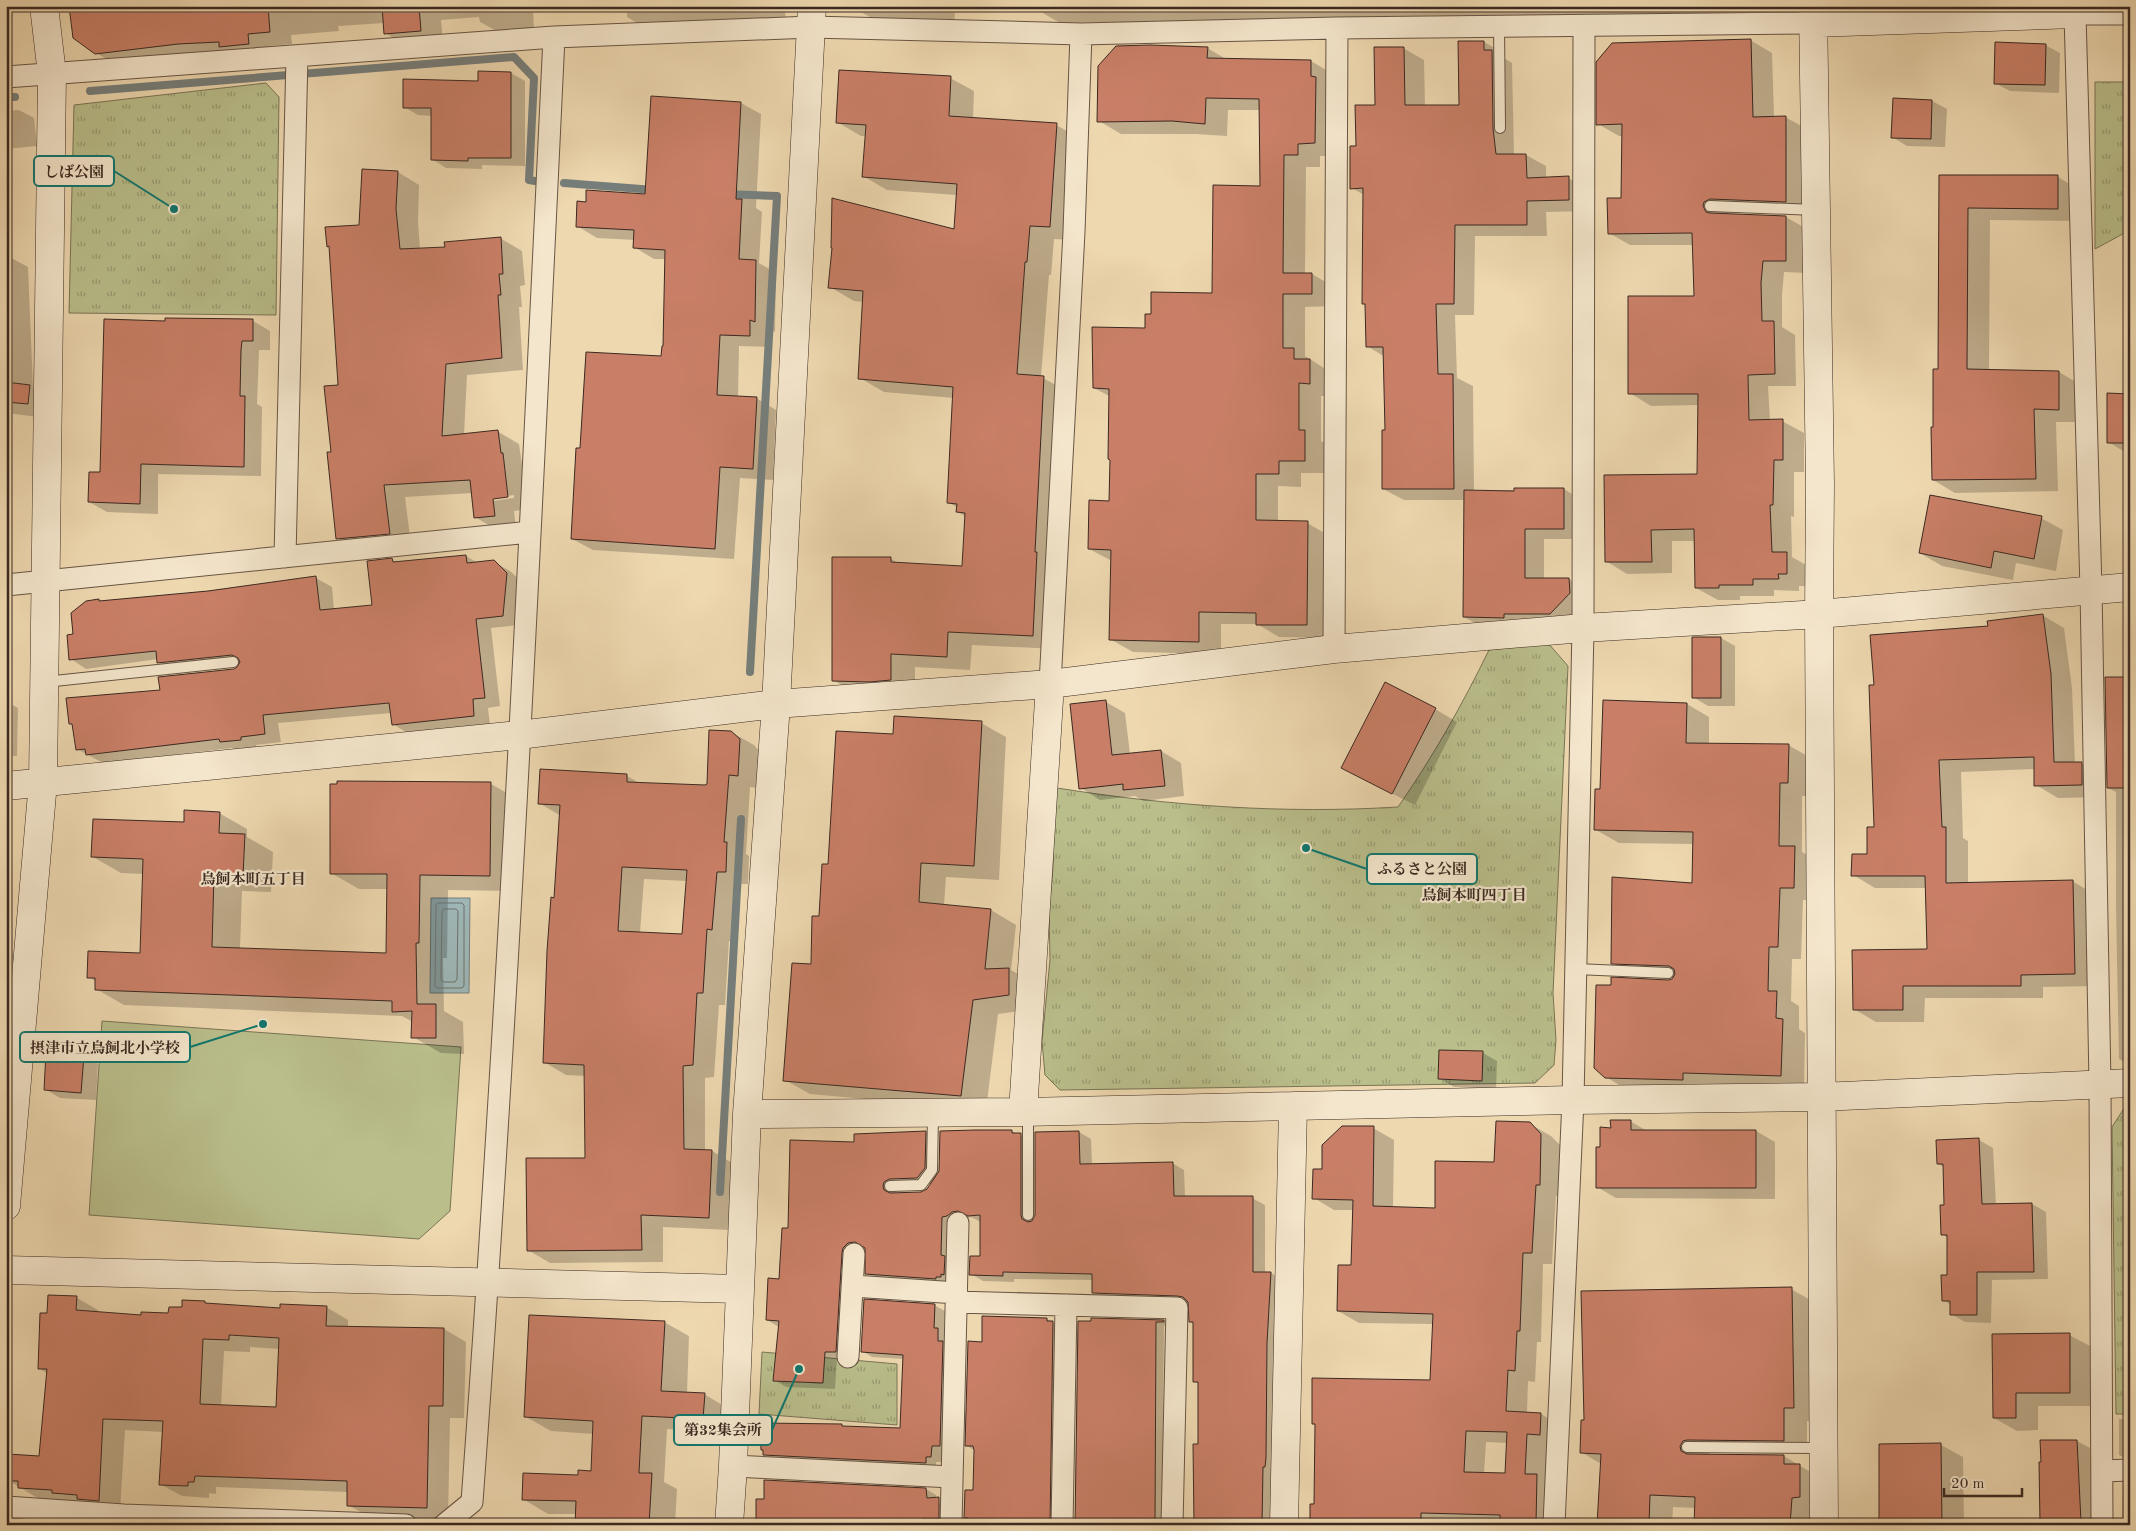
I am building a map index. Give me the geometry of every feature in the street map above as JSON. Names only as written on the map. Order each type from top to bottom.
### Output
[{"type":"street","points":[[6,1206],[43,782],[52,74],[44,6]]},
{"type":"street","points":[[2075,14],[2091,590],[2100,1084],[2102,1525]]},
{"type":"street","points":[[6,77],[812,17],[1081,34],[1337,28],[1584,26],[1813,15],[2130,14]]},
{"type":"street","points":[[1813,15],[1820,484],[1824,1525]]},
{"type":"street","points":[[728,1525],[733,1466],[747,1114],[776,704],[812,17]]},
{"type":"street","points":[[1554,1525],[1573,1100],[1583,628],[1584,26]]},
{"type":"street","points":[[1334,649],[1337,28]]},
{"type":"street","points":[[1026,1112],[1074,232],[1081,34]]},
{"type":"street","points":[[444,1525],[472,1502],[488,1283],[519,735],[554,37]]},
{"type":"street","points":[[285,557],[297,56]]},
{"type":"street","points":[[6,585],[530,532]]},
{"type":"street","points":[[6,786],[519,735],[776,704],[1050,684],[1334,649],[1583,628],[1819,614],[2130,587]]},
{"type":"street","points":[[747,1114],[1026,1112],[1573,1100],[1821,1097],[2130,1083]]},
{"type":"street","points":[[1284,1525],[1293,1106]]},
{"type":"street","points":[[951,1525],[958,1223]]},
{"type":"street","points":[[848,1357],[854,1254]]},
{"type":"street","points":[[6,1270],[739,1289]]},
{"type":"street","points":[[853,1286],[956,1297],[1066,1305],[1177,1308],[1172,1525]]},
{"type":"street","points":[[1062,1525],[1066,1305]]},
{"type":"street","points":[[733,1466],[952,1476]]},
{"type":"street","points":[[2102,1471],[2130,1470]]},
{"type":"street","points":[[6,1507],[124,1515],[406,1525]]},
{"type":"lane","points":[[1499,26],[1500,128]]},
{"type":"lane","points":[[1710,206],[1816,210]]},
{"type":"lane","points":[[44,682],[233,662]]},
{"type":"lane","points":[[1576,969],[1668,974]]},
{"type":"lane","points":[[1026,1112],[1028,1215]]},
{"type":"lane","points":[[890,1186],[921,1185],[932,1170],[933,1113]]},
{"type":"lane","points":[[1687,1447],[1823,1448]]},
{"type":"green space","points":[[2095,82],[2130,82],[2130,230],[2095,249]]},
{"type":"green space","points":[[266,83],[279,97],[276,315],[69,313],[74,105]]},
{"type":"green space","points":[[1548,643],[1568,666],[1553,993],[1556,1040],[1554,1065],[1535,1083],[1060,1090],[1045,1075],[1042,1041],[1050,960],[1049,909],[1057,788],[1142,800],[1227,807],[1313,810],[1398,807],[1446,730],[1489,650]]},
{"type":"green space","points":[[102,1021],[461,1047],[450,1211],[419,1239],[89,1215]]},
{"type":"green space","points":[[2130,1099],[2130,1414],[2116,1414],[2112,1127]]},
{"type":"green space","points":[[762,1352],[897,1364],[897,1425],[759,1414]]},
{"type":"water","points":[[431,898],[470,898],[469,993],[430,993]]},
{"type":"building","points":[[69,6],[268,6],[270,32],[248,34],[249,44],[219,47],[219,42],[178,44],[95,54],[73,38]]},
{"type":"building","points":[[382,6],[419,6],[421,31],[384,34]]},
{"type":"building","points":[[1751,39],[1753,117],[1786,116],[1786,202],[1710,199],[1704,202],[1703,206],[1706,212],[1710,213],[1786,216],[1786,261],[1763,261],[1761,283],[1762,321],[1774,321],[1775,374],[1748,375],[1749,420],[1783,419],[1783,460],[1774,460],[1773,505],[1770,505],[1772,552],[1787,552],[1787,574],[1778,574],[1779,579],[1753,579],[1753,585],[1719,585],[1719,588],[1695,588],[1694,529],[1651,530],[1652,562],[1605,562],[1604,475],[1697,474],[1698,394],[1628,394],[1628,296],[1694,296],[1692,233],[1608,234],[1607,198],[1621,198],[1622,124],[1596,125],[1596,62],[1612,43]]},
{"type":"building","points":[[1458,41],[1484,41],[1484,50],[1492,50],[1493,128],[1496,154],[1526,154],[1527,178],[1569,176],[1569,200],[1527,201],[1527,225],[1455,225],[1454,304],[1436,304],[1438,374],[1453,374],[1454,489],[1382,489],[1382,430],[1385,430],[1383,347],[1366,347],[1365,304],[1362,304],[1363,188],[1350,189],[1350,146],[1356,146],[1355,105],[1375,105],[1374,47],[1404,47],[1405,105],[1459,105]]},
{"type":"building","points":[[1995,42],[2046,44],[2045,85],[1994,84]]},
{"type":"building","points":[[1116,46],[1208,47],[1207,58],[1311,60],[1311,76],[1316,77],[1315,143],[1298,144],[1298,155],[1284,155],[1283,273],[1312,273],[1312,294],[1283,294],[1283,348],[1294,348],[1294,359],[1310,359],[1310,384],[1299,383],[1299,430],[1305,430],[1305,461],[1279,461],[1279,474],[1256,474],[1256,520],[1308,521],[1307,625],[1256,625],[1256,613],[1199,612],[1199,642],[1109,640],[1111,550],[1088,549],[1089,500],[1109,501],[1110,460],[1108,459],[1109,389],[1093,388],[1092,327],[1145,328],[1145,314],[1151,314],[1151,292],[1212,293],[1213,185],[1260,186],[1259,99],[1206,98],[1205,124],[1172,121],[1097,122],[1098,66]]},
{"type":"building","points":[[839,70],[951,76],[949,116],[1057,123],[1050,227],[1030,226],[1027,262],[1025,262],[1017,374],[1044,376],[1035,552],[1037,552],[1033,636],[948,632],[947,657],[891,654],[891,680],[870,682],[832,681],[832,557],[891,557],[891,562],[962,566],[965,513],[956,512],[957,504],[947,503],[953,387],[858,379],[863,291],[828,288],[832,248],[832,198],[954,229],[957,184],[862,177],[866,125],[836,123]]},
{"type":"building","points":[[478,71],[511,72],[511,158],[468,158],[468,161],[431,160],[431,108],[403,108],[403,79],[478,81]]},
{"type":"building","points":[[651,96],[741,102],[736,199],[742,199],[739,259],[756,260],[755,322],[750,320],[750,336],[720,335],[717,395],[757,397],[753,469],[720,467],[715,549],[571,539],[576,448],[580,448],[586,352],[661,356],[663,346],[665,250],[633,248],[634,230],[576,227],[577,201],[586,202],[586,190],[645,194]]},
{"type":"building","points":[[1893,98],[1932,100],[1931,139],[1891,138]]},
{"type":"building","points":[[362,169],[398,171],[396,209],[400,249],[445,247],[444,242],[501,237],[503,274],[499,274],[501,295],[498,295],[502,358],[446,364],[442,436],[498,430],[501,453],[503,453],[508,497],[493,499],[495,516],[474,518],[470,480],[384,485],[390,534],[336,539],[327,452],[331,452],[324,386],[338,385],[329,246],[327,247],[325,227],[359,225]]},
{"type":"building","points":[[1939,175],[2058,175],[2058,209],[1968,208],[1967,369],[2059,371],[2059,410],[2034,409],[2036,479],[1932,480],[1933,369],[1938,369]]},
{"type":"building","points":[[165,318],[253,319],[253,341],[242,341],[241,350],[240,396],[245,396],[244,467],[141,464],[140,504],[88,502],[89,472],[100,472],[104,319],[165,321]]},
{"type":"building","points":[[6,382],[30,385],[28,404],[6,402]]},
{"type":"building","points":[[2107,393],[2130,394],[2130,443],[2107,443]]},
{"type":"building","points":[[1514,488],[1564,488],[1564,529],[1525,529],[1525,578],[1569,578],[1570,593],[1550,614],[1504,614],[1504,618],[1463,617],[1464,490],[1514,491]]},
{"type":"building","points":[[1930,495],[2042,516],[2034,559],[1994,551],[1991,568],[1919,553]]},
{"type":"building","points":[[466,555],[467,563],[494,560],[507,573],[503,616],[476,619],[485,698],[473,699],[474,716],[392,725],[389,703],[263,715],[265,734],[241,737],[241,740],[220,742],[219,739],[86,755],[85,749],[76,750],[72,724],[69,724],[66,698],[160,690],[158,677],[234,669],[240,662],[238,658],[232,655],[157,663],[156,651],[69,660],[67,635],[73,634],[71,613],[86,601],[208,591],[316,576],[320,610],[372,605],[367,561],[392,558],[393,562]]},
{"type":"building","points":[[2043,614],[2051,674],[2054,762],[2082,762],[2082,785],[2034,786],[2034,757],[1939,760],[1942,827],[1946,827],[1946,883],[2073,880],[2075,974],[2021,975],[2021,986],[1903,986],[1903,1010],[1853,1010],[1852,950],[1927,949],[1925,876],[1851,876],[1852,854],[1867,854],[1867,827],[1874,827],[1869,685],[1874,685],[1870,635],[1988,626],[1987,621]]},
{"type":"building","points":[[1692,637],[1721,637],[1721,698],[1692,698]]},
{"type":"building","points":[[2105,677],[2130,677],[2130,788],[2107,788]]},
{"type":"building","points":[[1385,682],[1436,708],[1392,794],[1341,768]]},
{"type":"building","points":[[1106,700],[1112,755],[1161,750],[1165,786],[1123,790],[1123,784],[1079,789],[1070,704]]},
{"type":"building","points":[[1603,700],[1687,703],[1686,743],[1789,744],[1788,783],[1780,783],[1779,846],[1795,846],[1794,888],[1780,888],[1778,947],[1769,947],[1768,991],[1777,991],[1776,1018],[1783,1019],[1781,1076],[1683,1073],[1683,1080],[1605,1078],[1594,1068],[1596,985],[1611,985],[1611,977],[1668,980],[1672,979],[1675,974],[1674,969],[1669,966],[1611,964],[1612,877],[1692,883],[1693,832],[1594,830],[1595,789],[1600,789]]},
{"type":"building","points":[[894,716],[982,721],[974,866],[921,863],[919,902],[991,909],[985,969],[1009,968],[1009,995],[973,1000],[961,1096],[783,1081],[792,963],[811,964],[812,916],[819,916],[822,864],[828,864],[836,731],[893,734]]},
{"type":"building","points":[[709,730],[731,731],[740,739],[738,776],[729,775],[724,842],[727,842],[726,872],[717,872],[712,930],[707,929],[703,993],[697,993],[693,1065],[683,1066],[684,1149],[712,1150],[709,1218],[641,1215],[642,1250],[527,1251],[526,1158],[585,1158],[584,1065],[543,1063],[547,951],[551,897],[554,898],[560,805],[538,804],[540,769],[627,774],[627,782],[707,784]],"holes":[[[622,867],[687,870],[682,934],[618,931]]]},
{"type":"building","points":[[337,781],[491,782],[490,876],[420,875],[419,943],[416,943],[417,1004],[436,1004],[436,1038],[411,1038],[412,1011],[392,1012],[392,1001],[95,990],[95,978],[87,978],[88,951],[140,953],[143,859],[91,857],[93,819],[184,822],[184,810],[220,812],[219,833],[245,834],[243,876],[214,875],[212,947],[386,953],[387,874],[330,874],[330,784],[337,784]]},
{"type":"building","points":[[1439,1050],[1483,1051],[1482,1081],[1438,1079]]},
{"type":"building","points":[[46,1052],[84,1055],[81,1093],[44,1090]]},
{"type":"building","points":[[1610,1120],[1631,1120],[1631,1130],[1756,1130],[1756,1188],[1596,1188],[1596,1147],[1600,1147],[1600,1127],[1611,1128]]},
{"type":"building","points":[[1496,1121],[1530,1122],[1541,1134],[1540,1185],[1536,1185],[1532,1253],[1523,1253],[1520,1331],[1517,1331],[1515,1371],[1508,1370],[1506,1411],[1541,1413],[1540,1435],[1527,1434],[1525,1474],[1537,1474],[1536,1524],[1500,1523],[1500,1515],[1421,1513],[1421,1525],[1310,1525],[1310,1504],[1314,1504],[1315,1424],[1312,1424],[1312,1378],[1430,1380],[1433,1314],[1337,1311],[1338,1265],[1351,1265],[1353,1200],[1312,1199],[1313,1169],[1322,1169],[1322,1145],[1342,1126],[1374,1126],[1373,1206],[1435,1208],[1435,1161],[1494,1162]],"holes":[[[1466,1431],[1507,1432],[1505,1473],[1464,1472]]]},
{"type":"building","points":[[1012,1130],[1012,1133],[1021,1133],[1021,1215],[1022,1219],[1028,1222],[1032,1221],[1035,1215],[1035,1132],[1079,1131],[1080,1164],[1173,1162],[1174,1196],[1253,1196],[1253,1272],[1271,1272],[1267,1343],[1266,1458],[1265,1467],[1263,1467],[1262,1525],[1194,1525],[1193,1444],[1198,1444],[1198,1382],[1193,1382],[1193,1322],[1189,1322],[1188,1302],[1183,1297],[1177,1296],[1092,1293],[1092,1274],[1003,1272],[1003,1276],[969,1275],[970,1256],[980,1256],[980,1215],[968,1216],[958,1211],[942,1217],[941,1255],[945,1256],[944,1275],[941,1274],[941,1277],[936,1277],[936,1279],[865,1274],[865,1248],[855,1242],[848,1243],[843,1248],[842,1253],[836,1352],[825,1352],[823,1383],[773,1381],[779,1321],[766,1320],[768,1278],[779,1279],[782,1228],[788,1228],[790,1140],[854,1142],[854,1134],[926,1131],[925,1168],[917,1178],[889,1179],[884,1182],[883,1186],[884,1190],[890,1193],[921,1192],[927,1189],[939,1171],[940,1131]]},
{"type":"building","points":[[1979,1138],[1982,1204],[2032,1203],[2034,1272],[1977,1272],[1977,1315],[1950,1315],[1950,1301],[1942,1301],[1941,1275],[1947,1275],[1947,1235],[1941,1235],[1940,1205],[1944,1205],[1943,1164],[1937,1164],[1936,1140]]},
{"type":"building","points":[[1792,1287],[1794,1408],[1784,1408],[1784,1441],[1687,1440],[1683,1441],[1680,1446],[1681,1451],[1687,1454],[1784,1455],[1784,1464],[1800,1464],[1800,1497],[1792,1498],[1790,1525],[1694,1525],[1695,1497],[1650,1495],[1649,1525],[1597,1525],[1601,1454],[1580,1453],[1581,1420],[1584,1420],[1581,1291]]},
{"type":"building","points":[[48,1295],[77,1296],[76,1310],[141,1315],[141,1312],[168,1313],[169,1307],[182,1307],[182,1300],[280,1308],[280,1304],[327,1306],[326,1326],[444,1328],[443,1406],[429,1406],[427,1508],[347,1506],[347,1481],[195,1476],[194,1482],[188,1482],[188,1486],[159,1485],[163,1421],[103,1419],[99,1501],[77,1499],[77,1495],[52,1493],[52,1490],[18,1488],[18,1481],[7,1481],[8,1454],[39,1456],[47,1369],[38,1369],[40,1313],[47,1313]],"holes":[[[229,1335],[279,1338],[276,1407],[200,1404],[203,1339],[229,1340]]]},
{"type":"building","points":[[864,1299],[935,1304],[934,1328],[938,1328],[938,1341],[943,1341],[940,1446],[932,1446],[931,1457],[926,1457],[926,1463],[763,1455],[763,1450],[761,1450],[760,1423],[842,1424],[842,1426],[900,1428],[903,1355],[861,1352]]},
{"type":"building","points":[[529,1315],[665,1321],[661,1391],[705,1393],[703,1419],[642,1416],[639,1473],[652,1473],[649,1525],[575,1525],[576,1501],[522,1500],[523,1473],[578,1475],[578,1470],[591,1471],[593,1421],[524,1417]]},
{"type":"building","points":[[982,1316],[1047,1318],[1047,1321],[1053,1321],[1050,1525],[968,1525],[968,1518],[964,1518],[965,1490],[973,1490],[974,1450],[973,1446],[965,1446],[968,1341],[982,1342]]},
{"type":"building","points":[[1091,1318],[1164,1320],[1164,1322],[1156,1322],[1155,1525],[1075,1525],[1078,1321],[1091,1321]]},
{"type":"building","points":[[2070,1333],[2070,1393],[2016,1393],[2016,1418],[1993,1418],[1992,1334]]},
{"type":"building","points":[[2040,1440],[2077,1440],[2081,1522],[2040,1523]]},
{"type":"building","points":[[1941,1443],[1942,1525],[1879,1525],[1879,1444]]},
{"type":"building","points":[[764,1480],[926,1488],[927,1498],[939,1497],[939,1519],[922,1519],[922,1525],[756,1525],[756,1499],[764,1499]]},
{"type":"waterway","points":[[90,91],[514,57],[534,78],[529,180],[535,181]]},
{"type":"waterway","points":[[6,97],[15,97]]},
{"type":"waterway","points":[[564,183],[654,190]]},
{"type":"waterway","points":[[726,194],[777,196],[750,672]]},
{"type":"waterway","points":[[720,1192],[741,819]]},
{"type":"place","name":"しば公園","points":[[174,209]]},
{"type":"place","name":"ふるさと公園","points":[[1306,848]]},
{"type":"place","name":"摂津市立鳥飼北小学校","points":[[263,1024]]},
{"type":"place","name":"第32集会所","points":[[799,1369]]},
{"type":"district","name":"鳥飼本町五丁目","points":[[253,880]]},
{"type":"district","name":"鳥飼本町四丁目","points":[[1474,896]]}]
